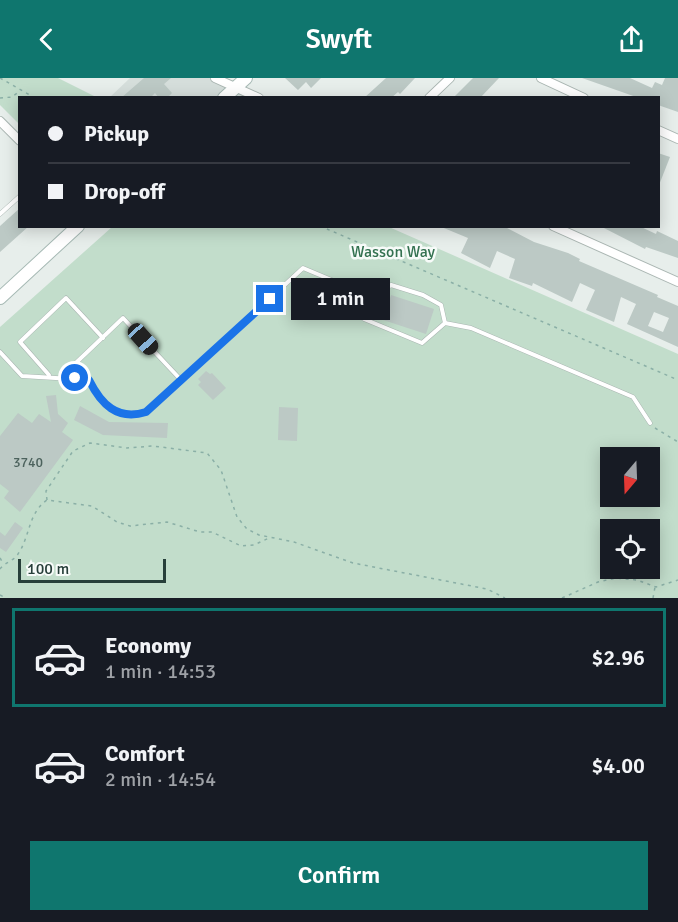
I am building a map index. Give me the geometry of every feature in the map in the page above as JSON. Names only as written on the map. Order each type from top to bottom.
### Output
[{"type":"street","points":[[215,78],[254,96]]},
{"type":"street","points":[[226,96],[246,78]]},
{"type":"street","points":[[431,96],[450,78]]},
{"type":"street","points":[[541,78],[580,96]]},
{"type":"street","points":[[0,120],[18,139]]},
{"type":"street","points":[[660,131],[678,139]]},
{"type":"street","points":[[0,298],[76,228]]},
{"type":"street","points":[[557,228],[678,282]]},
{"type":"lane","points":[[0,214],[18,198]]},
{"type":"lane","points":[[0,352],[22,376],[89,380],[99,401],[110,410],[137,415],[146,412],[303,268],[372,297]]},
{"type":"lane","points":[[391,285],[423,295],[441,305],[445,323],[422,343],[364,319],[372,297],[391,285]]},
{"type":"lane","points":[[50,376],[20,342],[66,298],[103,338]]},
{"type":"lane","points":[[61,377],[123,318],[181,380]]},
{"type":"lane","points":[[445,323],[471,328],[633,397],[650,423]]},
{"type":"path","points":[[0,78],[32,96]]},
{"type":"path","points":[[0,98],[12,98],[21,90]]},
{"type":"path","points":[[325,228],[678,380]]},
{"type":"path","points":[[650,423],[678,442]]},
{"type":"path","points":[[0,569],[3,564],[16,557],[26,542],[30,521],[47,501],[46,491],[73,451],[90,442],[127,448],[153,446],[207,453],[221,470],[237,517],[247,529],[259,535],[353,563],[477,586],[505,598]]},
{"type":"path","points":[[47,501],[92,506],[117,522],[130,526],[167,522],[200,532],[212,532],[242,546],[254,545],[272,537]]},
{"type":"path","points":[[0,558],[3,564]]},
{"type":"path","points":[[562,598],[598,582],[616,578],[637,580],[656,586],[678,580]]},
{"type":"path","points":[[653,598],[656,586]]},
{"type":"path","points":[[0,595],[6,598]]},
{"type":"shaded area","points":[[130,78],[215,78],[255,96],[111,96]]},
{"type":"green space","points":[[0,78],[58,78],[94,96],[18,96],[18,123],[0,105]]},
{"type":"green space","name":"Wasson Way","points":[[111,228],[391,228],[678,354],[678,598],[0,598],[0,327]]},
{"type":"building","points":[[144,78],[171,78],[164,84],[172,93],[169,96],[157,96],[155,93],[152,96],[123,96]]},
{"type":"building","points":[[285,78],[321,78],[311,88],[306,82],[298,90]]},
{"type":"building","points":[[386,78],[415,78],[400,94],[398,92],[393,96],[366,96]]},
{"type":"building","points":[[473,78],[499,78],[482,96],[455,96]]},
{"type":"building","points":[[582,78],[630,78],[652,88],[655,82],[662,85],[665,78],[678,78],[678,112],[660,106],[660,96],[633,96]]},
{"type":"building","points":[[660,154],[670,157],[660,182]]},
{"type":"building","points":[[18,210],[18,228],[27,228],[0,252],[0,226]]},
{"type":"building","points":[[444,228],[507,228],[534,242],[568,253],[580,259],[579,261],[678,306],[678,347],[627,324],[636,304],[621,297],[614,322],[586,310],[595,290],[580,283],[572,302],[533,283],[532,286],[509,278],[515,259],[497,251],[490,268],[461,253],[468,238]],"holes":[[[654,312],[669,318],[663,332],[648,326]]]},
{"type":"building","points":[[604,228],[643,228],[656,234],[657,231],[678,241],[678,258],[646,247],[645,249]]},
{"type":"building","points":[[391,295],[434,309],[426,334],[383,320]]},
{"type":"building","points":[[206,371],[212,373],[226,388],[213,400],[198,385],[201,382],[198,379]]},
{"type":"building","points":[[56,395],[58,414],[68,423],[62,432],[73,440],[20,512],[4,498],[9,491],[0,484],[0,436],[18,413],[32,423],[39,414],[51,422],[46,396]]},
{"type":"building","points":[[80,406],[109,422],[168,423],[167,438],[103,435],[74,420]]},
{"type":"building","points":[[279,407],[298,408],[297,441],[278,440]]},
{"type":"building","points":[[15,522],[23,528],[6,552],[0,548],[0,532],[5,536]]},
{"type":"route","points":[[75,378],[89,380],[99,401],[110,410],[137,415],[146,412],[270,299]]}]
